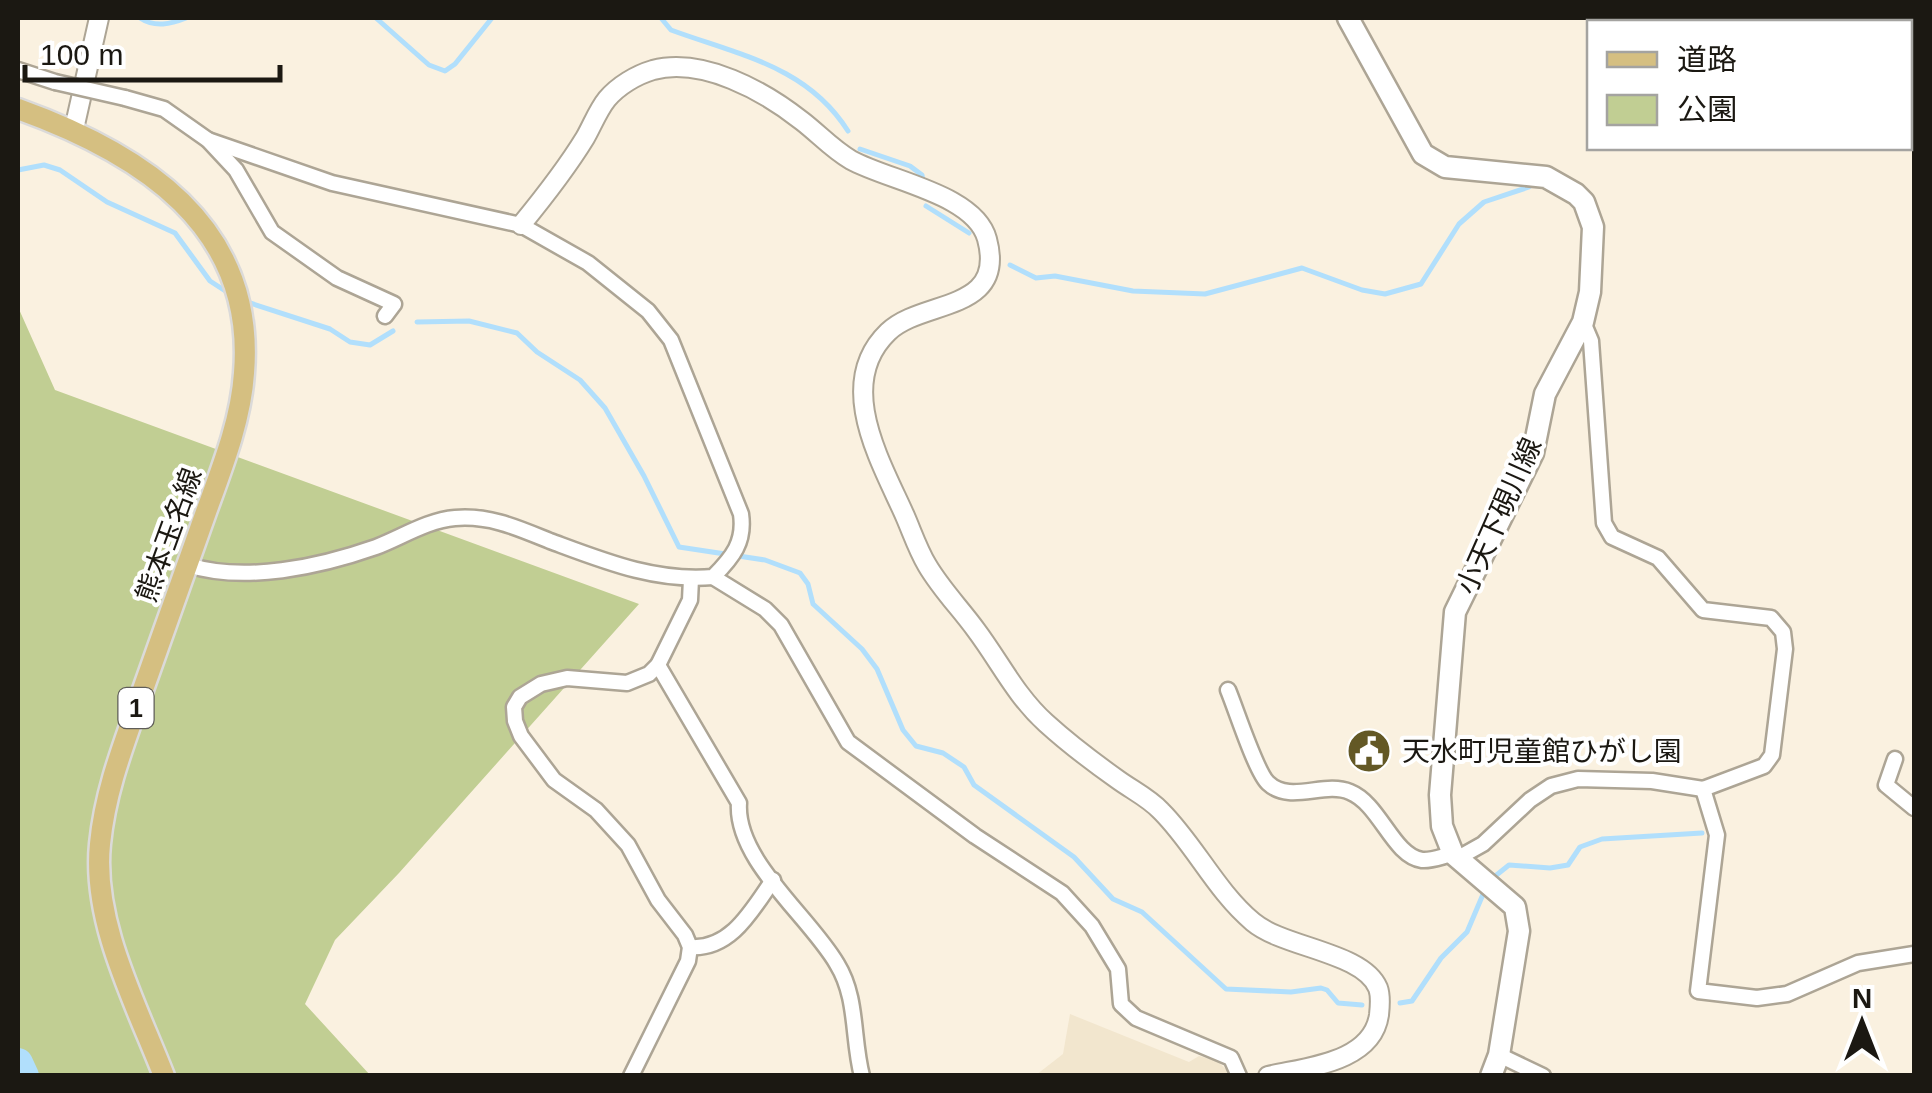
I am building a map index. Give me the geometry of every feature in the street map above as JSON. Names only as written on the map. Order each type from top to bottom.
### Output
[{"type":"main road","name":"小天下硯川線","points":[[1348,18],[1423,154],[1445,167],[1546,177],[1584,202],[1593,227],[1590,292],[1583,322],[1545,394],[1533,453],[1455,612],[1440,795],[1442,826],[1455,856]]},
{"type":"main road","name":"熊本玉名線","points":[[18,109],[74,129],[158,181],[192,211],[218,244],[234,279],[244,372],[228,450],[110,781],[99,846],[105,912],[164,1076]]},
{"type":"main road","points":[[1455,856],[1514,907],[1518,931],[1498,1055],[1491,1076]]},
{"type":"street","points":[[74,129],[100,18]]},
{"type":"street","points":[[521,226],[552,186],[606,100],[627,82],[654,70],[684,68],[714,74],[765,94],[804,122],[832,149],[864,167],[955,202],[976,218],[986,235],[990,255],[986,277],[969,298],[912,316],[888,332],[871,357],[864,383],[865,420],[876,454],[925,562],[1026,703],[1092,761],[1160,809],[1226,894],[1254,923],[1282,940],[1341,959],[1366,973],[1378,987],[1378,1024],[1365,1044],[1342,1058],[1268,1076]]},
{"type":"street","points":[[18,70],[164,109],[208,140],[236,170],[272,232],[337,278],[394,304],[385,316]]},
{"type":"street","points":[[188,565],[215,574],[305,567],[374,548],[450,518],[483,518],[616,566],[691,579],[714,576],[733,556],[744,530],[671,340],[648,311],[588,263],[521,226],[332,182],[208,140]]},
{"type":"street","points":[[1228,690],[1266,782],[1283,792],[1334,787],[1354,793],[1373,809],[1406,852],[1426,860],[1455,856],[1483,844],[1550,786],[1578,779],[1703,788],[1764,766],[1772,755],[1785,649],[1783,632],[1771,618],[1702,610],[1658,558],[1612,537],[1604,522],[1591,340],[1583,322]]},
{"type":"street","points":[[714,576],[781,624],[848,742],[975,836],[1062,893],[1092,926],[1118,969],[1121,1004],[1136,1018],[1231,1058],[1239,1076]]},
{"type":"street","points":[[631,1076],[688,961],[690,946],[658,900],[628,845],[596,810],[554,780],[521,736],[514,707],[520,697],[541,684],[567,678],[634,682],[658,665],[690,600],[691,579]]},
{"type":"street","points":[[658,665],[739,803],[738,817],[746,842],[837,962],[850,988],[862,1076]]},
{"type":"street","points":[[1894,758],[1886,785],[1914,808]]},
{"type":"street","points":[[1703,788],[1717,835],[1698,991],[1758,998],[1788,994],[1858,963],[1914,954]]},
{"type":"street","points":[[690,946],[707,948],[726,938],[744,922],[773,880]]},
{"type":"street","points":[[1498,1055],[1543,1076]]},
{"type":"shaded area","points":[[1070,1014],[1189,1062],[1199,1056],[1217,1061],[1228,1075],[1036,1075],[1063,1054]]},
{"type":"green space","points":[[18,307],[55,390],[639,604],[335,940],[305,1004],[370,1075],[18,1075]]},
{"type":"waterway","points":[[140,18],[163,24],[186,18]]},
{"type":"waterway","points":[[376,18],[429,65],[445,71],[492,18]]},
{"type":"waterway","points":[[661,18],[671,30],[792,77],[813,91],[848,131]]},
{"type":"waterway","points":[[860,149],[910,166],[922,175],[923,181]]},
{"type":"waterway","points":[[18,170],[44,165],[60,170],[107,202],[175,233],[210,281],[230,294]]},
{"type":"waterway","points":[[1010,265],[1036,278],[1055,276],[1133,291],[1205,294],[1302,268],[1362,290],[1385,294],[1421,284],[1459,224],[1484,202],[1529,187]]},
{"type":"waterway","points":[[926,206],[969,233]]},
{"type":"waterway","points":[[244,301],[330,329],[350,342],[370,345],[393,331]]},
{"type":"waterway","points":[[417,322],[469,321],[517,333],[537,352],[580,380],[605,408],[679,547],[765,560],[800,573],[808,584],[813,604],[862,649],[877,669],[903,730],[916,746],[943,753],[964,767],[974,785],[1074,857],[1113,899],[1142,912],[1226,989],[1291,992],[1321,988],[1338,1003],[1362,1005]]},
{"type":"waterway","points":[[1494,877],[1509,865],[1568,865],[1580,847],[1602,839],[1702,833]]},
{"type":"waterway","points":[[1400,1003],[1412,1001],[1441,958],[1467,932],[1484,892]]},
{"type":"waterway","points":[[18,1063],[24,1076]]},
{"type":"place","name":"天水町児童館ひがし園","points":[[1369,751]]}]
